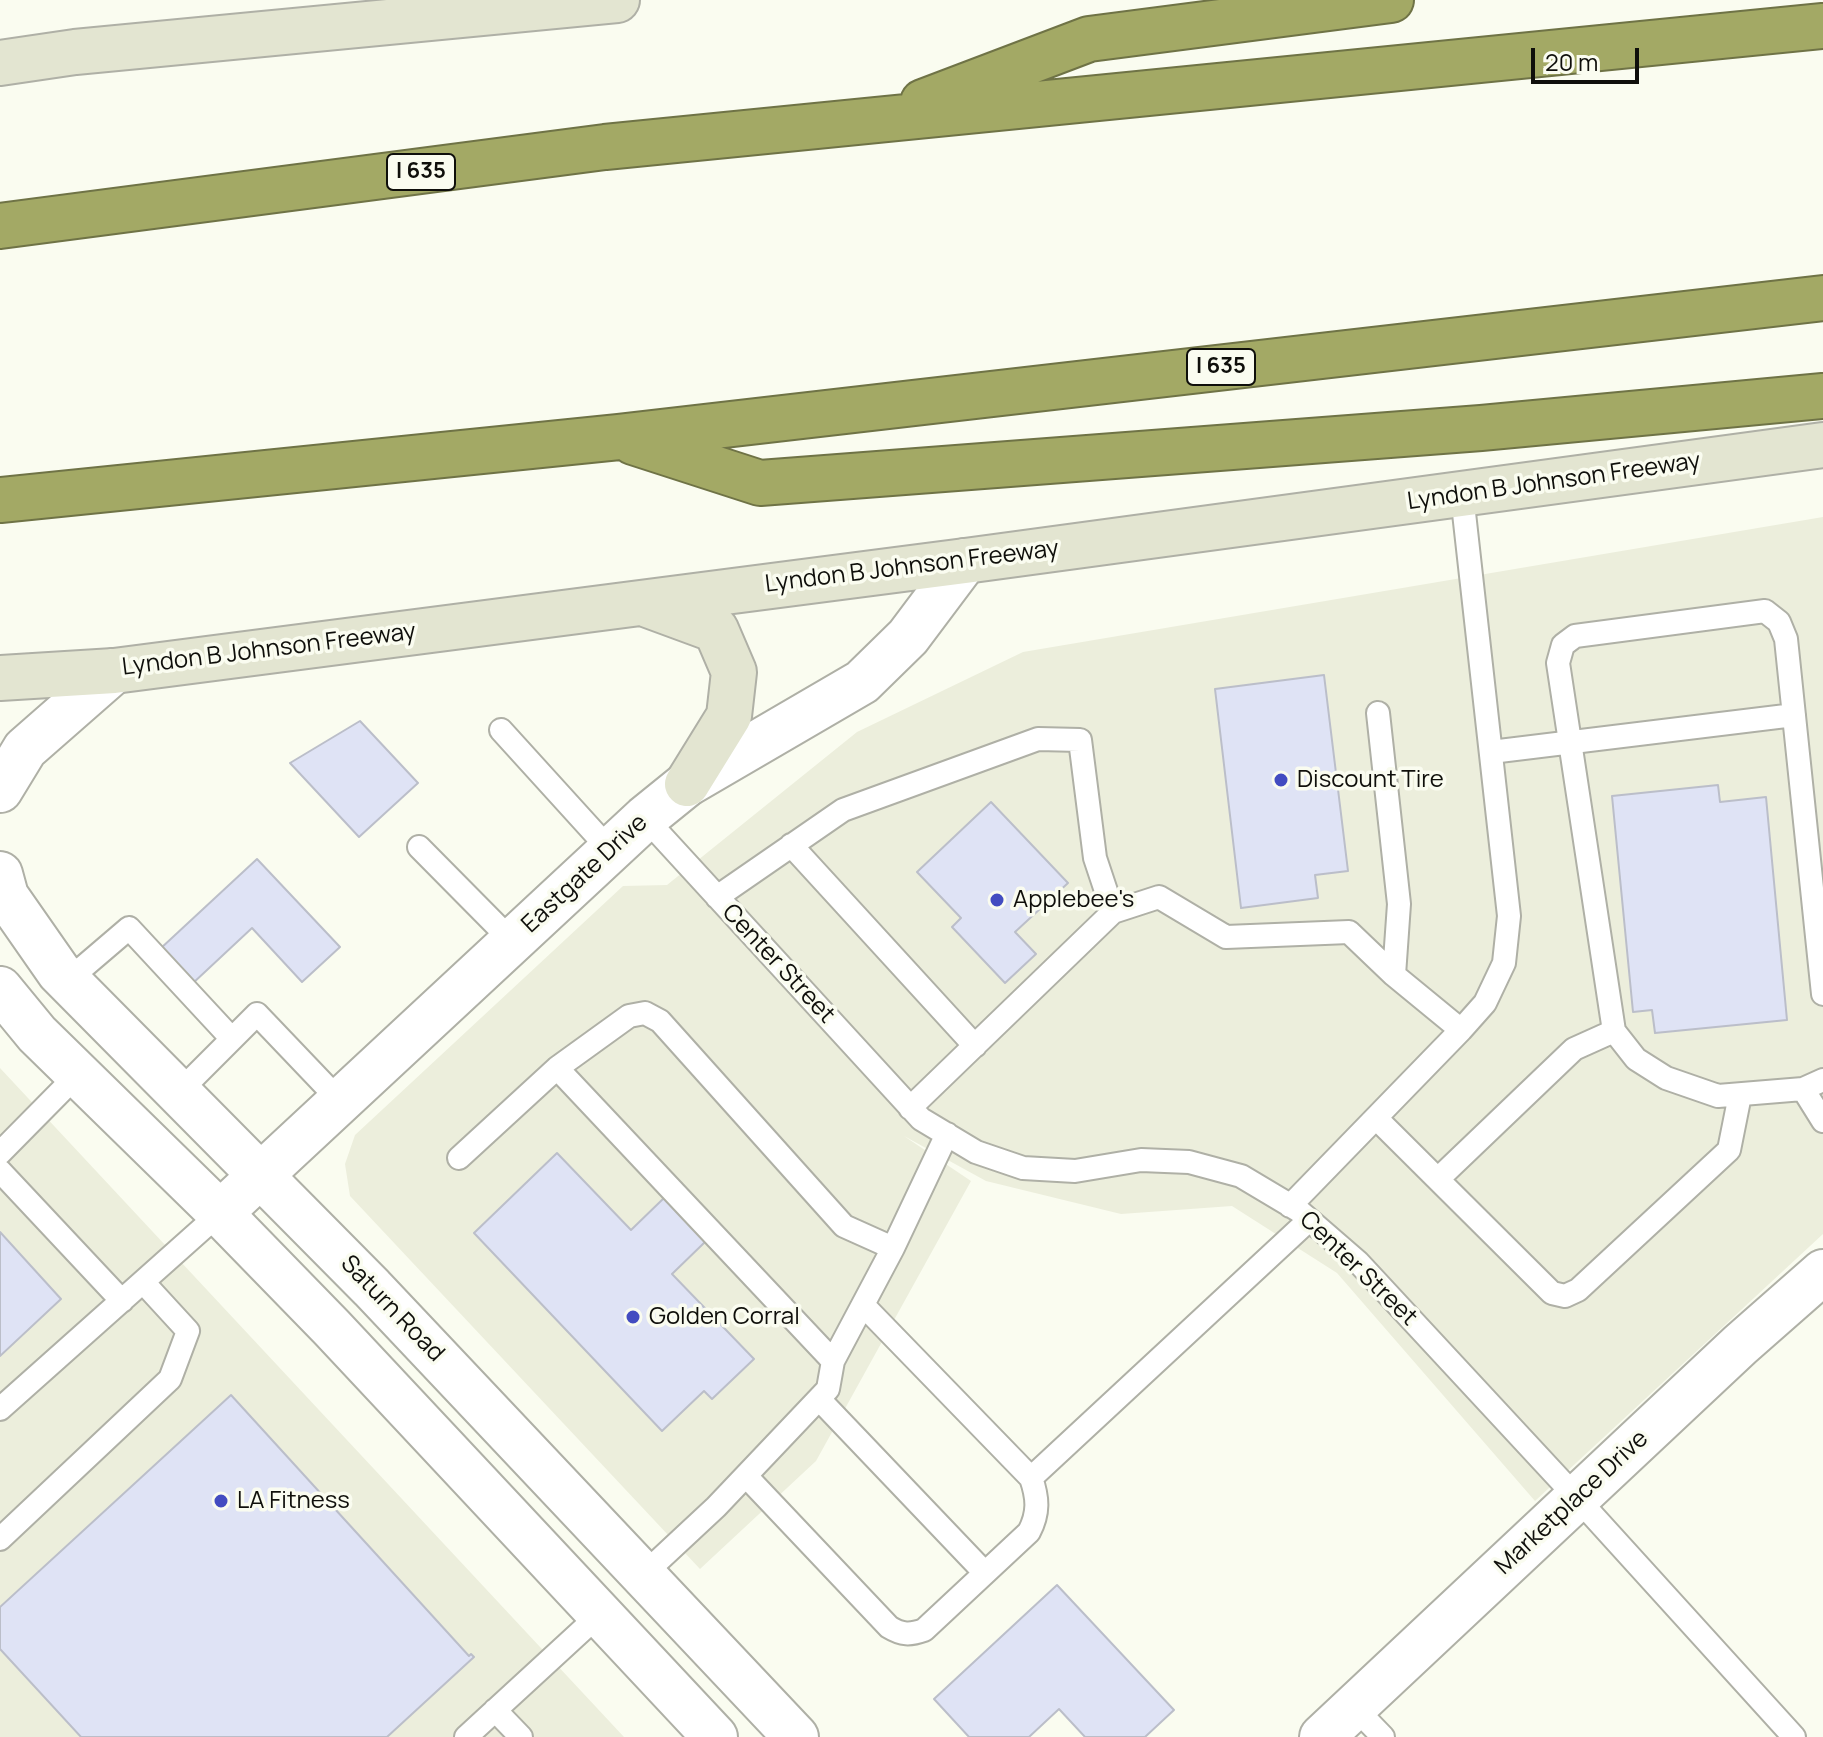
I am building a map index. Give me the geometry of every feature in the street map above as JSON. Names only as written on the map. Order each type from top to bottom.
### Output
[{"type":"highway","points":[[870,122],[1089,39],[1391,0]]},
{"type":"highway","name":"I 635","points":[[20,224],[605,147],[1823,26]]},
{"type":"highway","name":"I 635","points":[[0,500],[619,437],[1823,298]]},
{"type":"highway","points":[[619,437],[760,483],[1481,428],[1823,396]]},
{"type":"main road","points":[[0,63],[75,52],[617,0]]},
{"type":"main road","name":"Lyndon B Johnson Freeway","points":[[0,678],[114,671],[965,561],[1823,445]]},
{"type":"main road","points":[[642,603],[716,630],[734,672],[729,716],[687,784]]},
{"type":"street","name":"Eastgate Drive","points":[[220,1213],[645,818],[687,784],[862,682],[908,637],[965,561]]},
{"type":"street","points":[[0,790],[25,749],[114,671]]},
{"type":"street","name":"Saturn Road","points":[[0,874],[6,896],[67,981],[372,1288],[796,1737]]},
{"type":"street","points":[[0,989],[37,1034],[220,1213],[715,1737]]},
{"type":"street","name":"Marketplace Drive","points":[[1322,1737],[1369,1722],[1577,1498],[1823,1272]]},
{"type":"street","points":[[601,1613],[643,1575]]},
{"type":"lane","points":[[1290,1206],[1485,1003],[1504,963],[1509,916],[1462,495]]},
{"type":"lane","points":[[1823,994],[1786,639],[1779,622],[1765,611],[1575,636],[1563,645],[1558,663],[1614,1031],[1636,1059],[1666,1078],[1718,1096],[1813,1084],[1823,1121]]},
{"type":"lane","points":[[1378,713],[1399,904],[1394,975]]},
{"type":"lane","points":[[1491,752],[1794,715]]},
{"type":"lane","points":[[501,730],[610,850]]},
{"type":"lane","points":[[717,897],[843,810],[1038,739],[1080,740],[1095,858],[1113,912]]},
{"type":"lane","name":"Center Street","points":[[645,818],[921,1119],[976,1152],[1023,1168],[1075,1171],[1141,1160],[1189,1162],[1241,1176],[1309,1220],[1358,1262],[1794,1737]]},
{"type":"lane","points":[[791,845],[975,1046]]},
{"type":"lane","points":[[419,847],[512,941]]},
{"type":"lane","points":[[910,1108],[1113,912],[1159,897],[1226,937],[1349,932],[1394,975],[1461,1030]]},
{"type":"lane","points":[[67,981],[129,928],[232,1039]]},
{"type":"lane","points":[[459,1158],[557,1068],[629,1016],[645,1013],[660,1021],[844,1226],[893,1248]]},
{"type":"lane","points":[[179,1092],[257,1014],[340,1101]]},
{"type":"lane","points":[[1438,1179],[1574,1049],[1614,1031]]},
{"type":"lane","points":[[557,1068],[833,1361]]},
{"type":"lane","points":[[0,1153],[78,1074]]},
{"type":"lane","points":[[1376,1118],[1552,1293],[1565,1296],[1578,1290],[1729,1150],[1740,1095]]},
{"type":"lane","points":[[643,1575],[746,1476],[828,1389],[833,1361],[864,1306],[947,1134]]},
{"type":"lane","points":[[0,1171],[122,1301]]},
{"type":"lane","points":[[0,1409],[220,1213]]},
{"type":"lane","points":[[1031,1478],[1309,1220]]},
{"type":"lane","points":[[0,1539],[170,1379],[188,1331],[143,1282]]},
{"type":"lane","points":[[746,1476],[889,1627],[900,1633],[912,1635],[924,1630],[1029,1532],[1038,1504],[1031,1478],[864,1306]]},
{"type":"lane","points":[[819,1399],[985,1573]]},
{"type":"lane","points":[[466,1737],[601,1613]]},
{"type":"lane","points":[[495,1710],[521,1737]]},
{"type":"shaded area","points":[[1823,517],[1823,1234],[1535,1501],[1337,1273],[1232,1206],[1121,1214],[986,1181],[904,1136],[971,1181],[816,1461],[700,1569],[350,1196],[345,1164],[355,1135],[623,886],[667,885],[857,732],[1023,652]]},
{"type":"shaded area","points":[[0,1068],[624,1737],[0,1737]]},
{"type":"building","name":"Discount Tire","points":[[1324,675],[1348,871],[1315,875],[1318,898],[1241,908],[1215,689]]},
{"type":"building","points":[[360,721],[418,783],[359,837],[290,763]]},
{"type":"building","points":[[1718,785],[1720,802],[1766,797],[1787,1020],[1655,1033],[1652,1010],[1633,1012],[1612,796]]},
{"type":"building","name":"Applebee's","points":[[991,802],[1068,883],[1015,932],[1036,954],[1005,983],[952,927],[961,918],[917,872]]},
{"type":"building","points":[[257,859],[340,947],[302,982],[252,928],[192,984],[160,949]]},
{"type":"building","name":"Golden Corral","points":[[557,1153],[631,1230],[665,1197],[706,1241],[672,1274],[754,1359],[712,1399],[704,1391],[662,1431],[474,1233]]},
{"type":"building","points":[[0,1232],[61,1299],[0,1356]]},
{"type":"building","name":"LA Fitness","points":[[231,1395],[469,1656],[474,1657],[387,1737],[81,1737],[0,1649],[0,1607]]},
{"type":"building","points":[[1057,1585],[1174,1710],[1145,1737],[1085,1737],[1059,1709],[1029,1737],[969,1737],[934,1699]]},
{"type":"place","name":"Discount Tire","points":[[1281,780]]},
{"type":"place","name":"Applebee's","points":[[997,900]]},
{"type":"place","name":"Golden Corral","points":[[633,1317]]},
{"type":"place","name":"LA Fitness","points":[[221,1501]]}]
